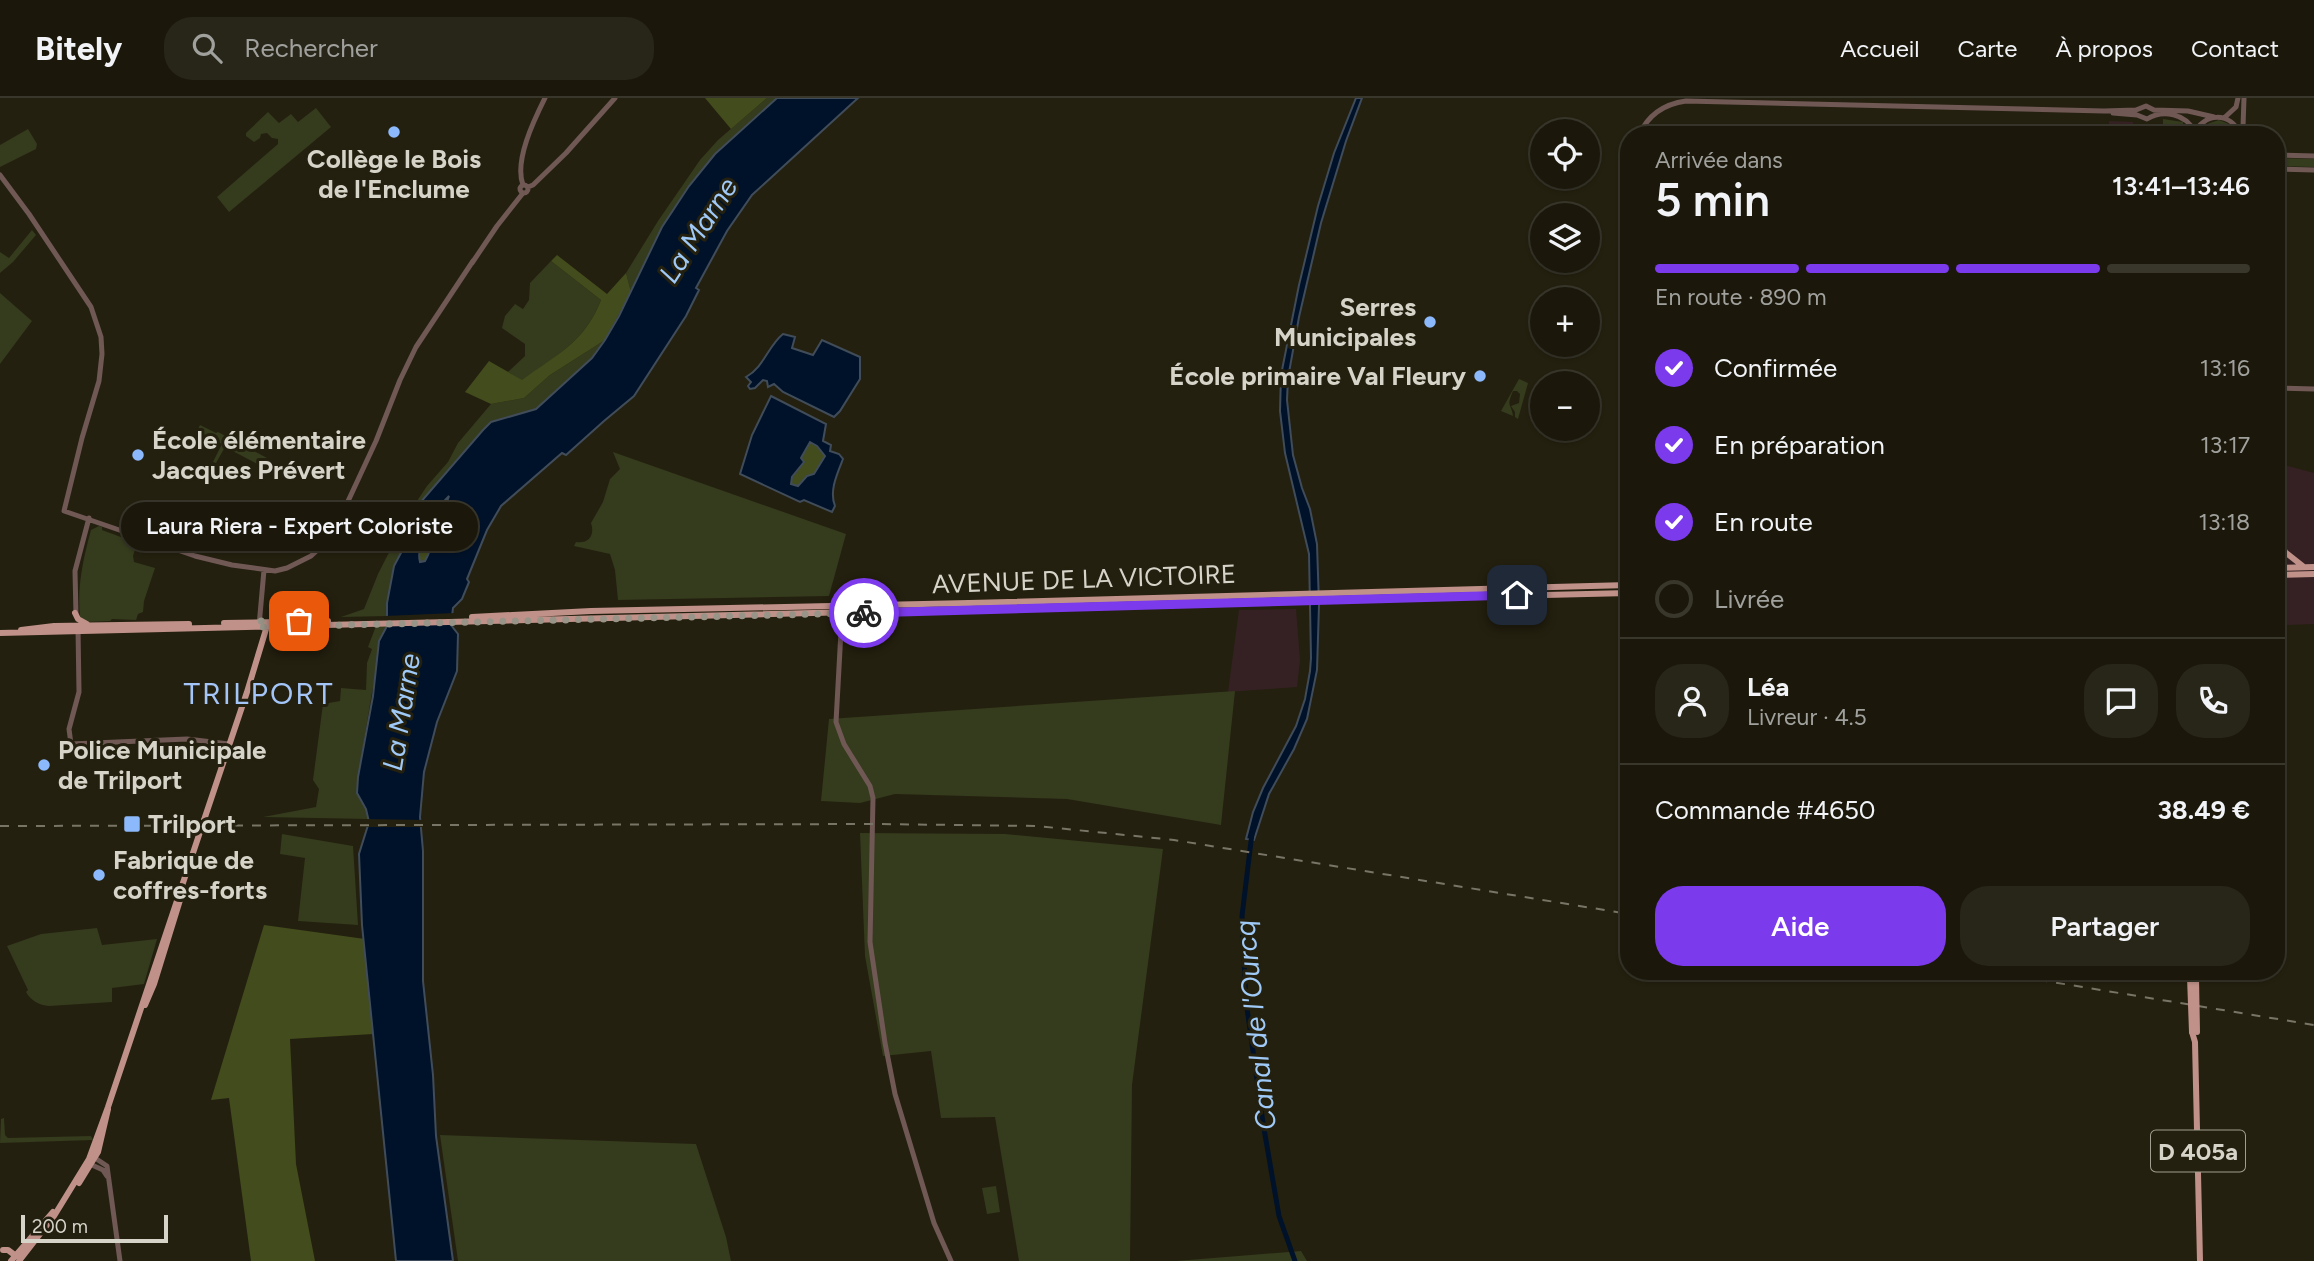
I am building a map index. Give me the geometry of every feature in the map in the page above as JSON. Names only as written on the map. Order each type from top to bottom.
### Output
[{"type":"main road","points":[[2285,550],[2304,567]]},
{"type":"main road","points":[[2285,568],[2314,567]]},
{"type":"main road","points":[[2285,575],[2314,574]]},
{"type":"main road","name":"AVENUE DE LA VICTOIRE","points":[[456,619],[591,611],[1620,584]]},
{"type":"main road","name":"AVENUE DE LA VICTOIRE","points":[[456,619],[842,613],[1620,593]]},
{"type":"main road","points":[[75,613],[78,619],[86,624],[124,625]]},
{"type":"main road","points":[[13,632],[32,628],[456,619]]},
{"type":"main road","points":[[0,632],[28,633],[124,625],[263,624]]},
{"type":"main road","points":[[92,1160],[98,1132],[164,933],[180,894],[255,669],[263,624]]},
{"type":"main road","points":[[138,1016],[158,971],[180,894]]},
{"type":"main road","points":[[158,971],[166,938],[164,933]]},
{"type":"main road","name":"D 405a","points":[[2193,980],[2200,1261]]},
{"type":"main road","points":[[4,1250],[8,1250],[15,1260],[70,1192],[92,1160],[108,1107]]},
{"type":"street","points":[[525,188],[521,178],[526,142],[545,98]]},
{"type":"street","points":[[0,174],[91,307],[101,337],[99,380],[64,511],[209,560],[275,571],[311,556],[325,542],[358,481],[416,347],[525,188],[533,185],[566,153],[615,98]]},
{"type":"street","points":[[2224,118],[2236,107],[2238,98]]},
{"type":"street","points":[[2243,126],[2244,98]]},
{"type":"street","points":[[1645,126],[1653,114],[1681,101],[1764,100],[2140,112],[2146,106],[2151,112],[2181,116],[2188,120],[2191,126]]},
{"type":"street","points":[[2140,112],[2145,119],[2151,112],[2188,111],[2224,118],[2236,126]]},
{"type":"street","points":[[2199,126],[2203,121],[2214,117]]},
{"type":"street","points":[[2285,155],[2314,156]]},
{"type":"street","points":[[2285,169],[2314,170]]},
{"type":"street","points":[[2285,388],[2314,389]]},
{"type":"street","points":[[89,518],[75,572],[79,692],[69,729],[71,744],[187,739],[228,747]]},
{"type":"street","points":[[263,624],[264,570]]},
{"type":"street","points":[[886,604],[878,607],[847,608],[842,613],[836,716],[844,744],[870,786],[873,798],[870,942],[895,1094],[934,1223],[951,1261]]},
{"type":"street","points":[[831,605],[842,613]]},
{"type":"street","points":[[92,1160],[107,1166],[120,1261]]},
{"type":"shaded area","points":[[2109,121],[2133,122],[2133,126],[2109,126]]},
{"type":"shaded area","points":[[2285,465],[2314,473],[2314,624],[2285,625]]},
{"type":"shaded area","points":[[1296,609],[1300,660],[1297,687],[1228,692],[1239,610]]},
{"type":"green space","points":[[705,98],[767,98],[731,129]]},
{"type":"green space","points":[[767,98],[777,98],[715,154],[662,227],[631,292],[626,273],[700,160],[718,140]]},
{"type":"green space","points":[[316,108],[331,127],[229,212],[217,197],[278,144],[278,139],[267,133],[261,134],[254,142],[246,133],[268,112],[279,123],[291,114],[298,122]]},
{"type":"green space","points":[[2163,119],[2183,122],[2183,126],[2163,126]]},
{"type":"green space","points":[[2219,120],[2231,126],[2203,126]]},
{"type":"green space","points":[[28,129],[37,144],[36,149],[0,167],[0,145]]},
{"type":"green space","points":[[2285,158],[2314,159],[2314,167],[2285,166]]},
{"type":"green space","points":[[32,230],[36,235],[0,273],[0,252],[9,258]]},
{"type":"green space","points":[[557,255],[607,294],[626,273],[631,292],[605,340],[550,375],[524,398],[491,404],[465,392],[489,361],[522,380],[558,355],[587,327],[601,300],[551,261]]},
{"type":"green space","points":[[551,261],[601,300],[587,327],[578,337],[522,381],[508,372],[525,356],[525,344],[502,328],[505,316],[515,304],[523,309],[529,300],[530,283]]},
{"type":"green space","points":[[0,293],[32,321],[0,364]]},
{"type":"green space","points":[[605,340],[592,358],[548,400],[536,409],[513,416],[419,504],[394,566],[387,603],[388,616],[341,617],[364,609],[378,574],[409,513],[427,486],[448,462],[458,443],[491,404],[524,398],[550,375]]},
{"type":"green space","points":[[1519,379],[1528,383],[1518,419],[1511,406],[1519,403],[1520,394],[1517,391],[1513,391],[1510,400],[1510,405],[1513,416],[1501,411]]},
{"type":"green space","points":[[200,425],[267,458],[266,460],[274,464],[272,469],[225,447],[216,463],[213,462],[222,444],[197,431]]},
{"type":"green space","points":[[810,442],[826,456],[814,474],[807,476],[798,486],[790,484],[804,462],[801,458]]},
{"type":"green space","points":[[613,452],[846,534],[829,596],[618,600],[615,570],[610,554],[574,546],[576,542],[584,542],[590,538],[591,523],[603,502],[610,479],[620,469]]},
{"type":"green space","points":[[449,495],[428,555],[425,561],[420,563],[420,549],[427,526],[437,507]]},
{"type":"green space","points":[[99,526],[102,530],[137,543],[134,562],[155,568],[143,612],[138,614],[136,620],[86,622],[80,617],[79,595],[83,563],[91,530]]},
{"type":"green space","points":[[376,626],[387,626],[372,692],[357,793],[368,819],[263,817],[316,807],[319,789],[313,780],[323,704],[340,701],[341,688],[366,690],[367,663],[372,649],[368,647]]},
{"type":"green space","points":[[1235,691],[1221,825],[1067,799],[895,794],[860,803],[821,801],[829,719]]},
{"type":"green space","points":[[860,833],[1005,834],[1163,849],[1132,1085],[1130,1261],[1019,1261],[995,1117],[941,1118],[931,1051],[883,1056],[865,956]]},
{"type":"green space","points":[[282,834],[353,846],[358,925],[298,921],[305,858],[280,854]]},
{"type":"green space","points":[[264,925],[365,939],[373,1034],[290,1039],[296,1164],[315,1261],[251,1261],[229,1098],[211,1100]]},
{"type":"green space","points":[[97,928],[102,945],[157,939],[144,984],[112,988],[112,1002],[49,1006],[30,998],[7,946],[41,934]]},
{"type":"green space","points":[[4,1118],[5,1135],[8,1138],[91,1136],[93,1140],[0,1143],[1,1119]]},
{"type":"green space","points":[[440,1135],[696,1144],[731,1261],[458,1261]]},
{"type":"green space","points":[[996,1186],[1000,1212],[987,1214],[982,1188]]},
{"type":"green space","points":[[1301,1251],[1307,1261],[1176,1261]]},
{"type":"water","name":"La Marne","points":[[777,98],[858,98],[752,195],[727,231],[696,288],[699,290],[686,316],[634,396],[566,455],[562,453],[501,506],[487,530],[467,579],[469,582],[462,599],[453,608],[451,625],[458,634],[457,671],[437,722],[424,772],[420,817],[423,851],[423,981],[433,1075],[436,1136],[453,1261],[396,1261],[362,925],[359,854],[369,822],[366,809],[357,793],[379,641],[387,626],[387,603],[394,566],[419,504],[483,430],[491,422],[536,409],[592,358],[619,316],[662,227],[689,186],[715,154]],"holes":[[[449,496],[425,561],[420,562],[423,536],[432,518]]]},
{"type":"water","points":[[1356,98],[1362,98],[1321,223],[1288,378],[1287,400],[1293,455],[1310,509],[1317,544],[1317,670],[1307,719],[1269,794],[1254,840],[1246,839],[1263,788],[1296,726],[1310,671],[1309,554],[1285,453],[1280,411],[1281,375],[1318,206],[1334,153]]},
{"type":"water","points":[[783,334],[795,337],[792,348],[813,355],[822,340],[860,357],[860,379],[834,417],[783,392],[774,384],[768,387],[767,381],[763,380],[755,388],[750,389],[748,386],[751,382],[746,377],[757,368]]},
{"type":"water","points":[[771,396],[826,424],[823,441],[831,445],[830,451],[839,454],[843,459],[834,482],[835,506],[832,512],[804,500],[800,502],[740,474],[752,435]],"holes":[[[810,442],[825,456],[814,474],[807,476],[798,486],[791,484],[792,477],[804,462],[801,458]]]},
{"type":"pier","points":[[455,613],[455,624],[384,626],[385,616]]},
{"type":"pier","points":[[364,819],[424,820],[424,827],[364,827]]},
{"type":"waterway","name":"Canal de l'Ourcq","points":[[1252,833],[1242,916],[1246,1001],[1279,1216],[1295,1261]]},
{"type":"railway","points":[[0,826],[1037,826],[1174,840],[1620,913]]},
{"type":"railway","points":[[2040,980],[2314,1025]]},
{"type":"way so far","points":[[299,621],[259,621],[259,627],[864,613]]},
{"type":"place","name":"Collège le Bois de l'Enclume","points":[[394,132]]},
{"type":"place","name":"Serres Municipales","points":[[1430,322]]},
{"type":"place","name":"École primaire Val Fleury","points":[[1480,376]]},
{"type":"place","name":"École élémentaire Jacques Prévert","points":[[138,455]]},
{"type":"place","name":"Laura Riera - Expert Coloriste","points":[[299,621]]},
{"type":"place","name":"Police Municipale de Trilport","points":[[44,765]]},
{"type":"place","name":"Trilport","points":[[132,824]]},
{"type":"place","name":"Fabrique de coffres-forts","points":[[99,875]]},
{"type":"district","name":"TRILPORT","points":[[259,693]]},
{"type":"route","points":[[864,613],[926,609],[1517,595]]}]
